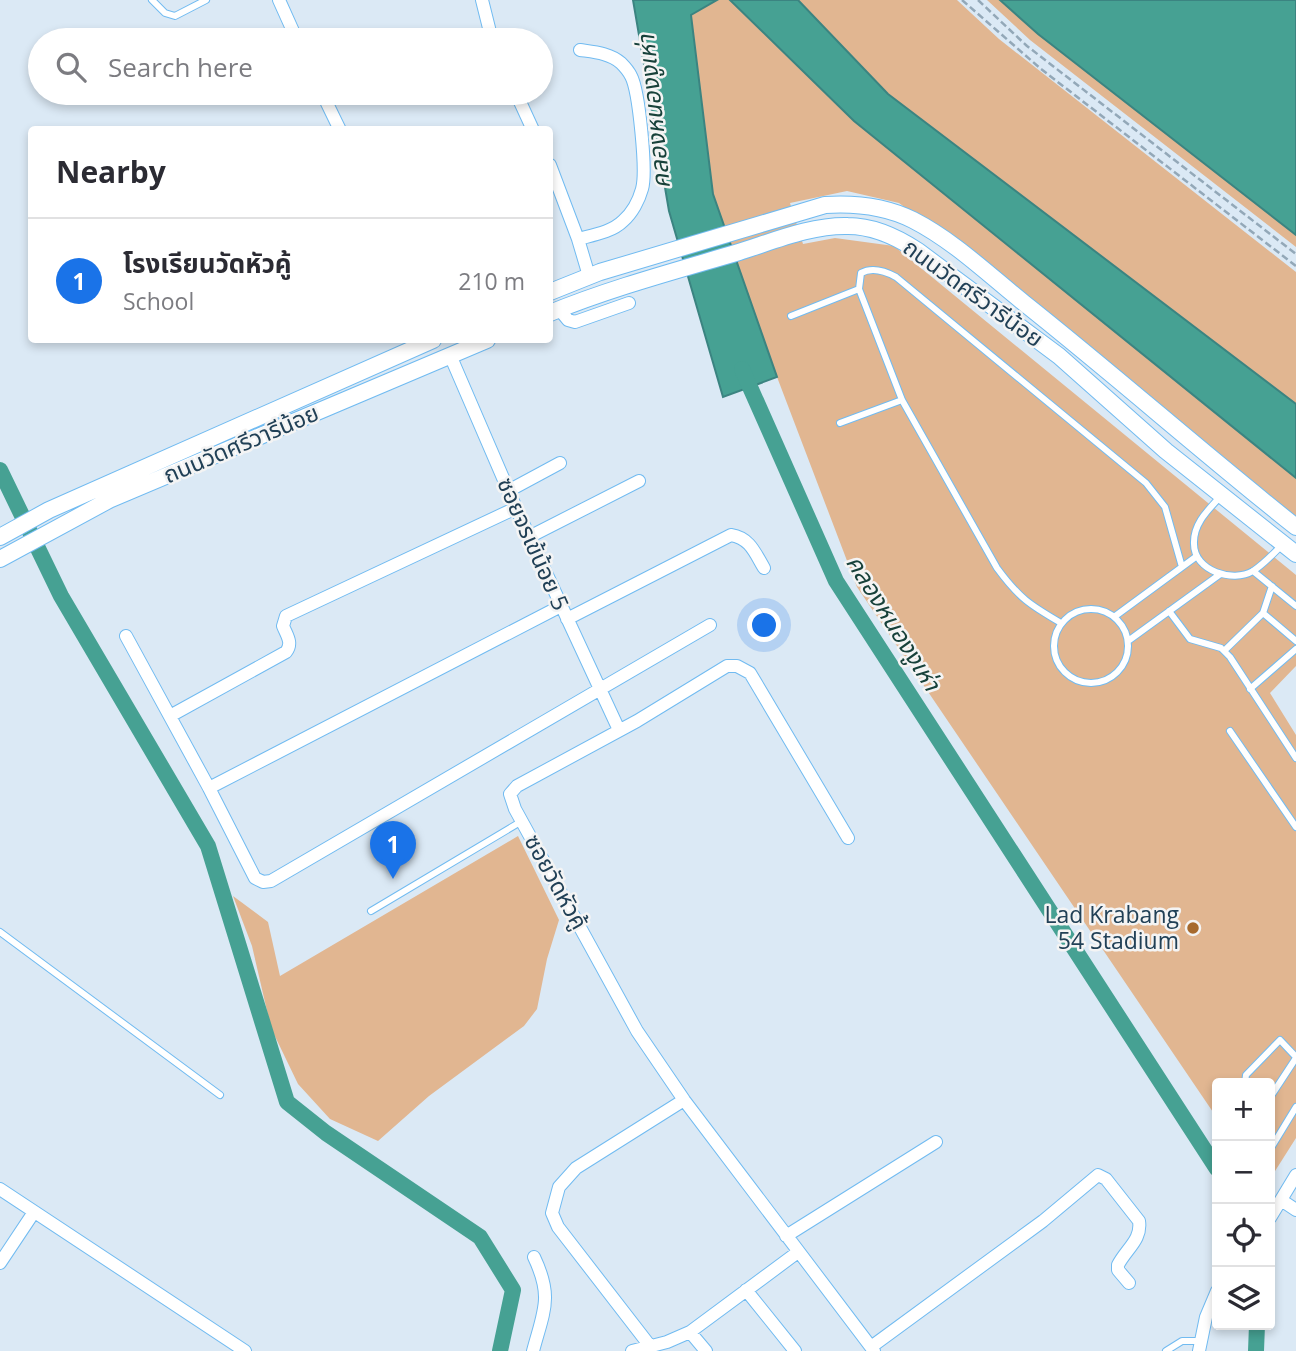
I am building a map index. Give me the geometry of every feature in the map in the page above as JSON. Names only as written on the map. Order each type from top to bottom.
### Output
[{"type":"main road","name":"ถนนวัดศรีวารีน้อย","points":[[553,291],[594,274],[825,205],[850,203],[893,211],[914,220],[948,242],[1071,339],[1235,479],[1296,527]]},
{"type":"main road","name":"ถนนวัดศรีวารีน้อย","points":[[554,311],[607,291],[798,234],[831,226],[877,230],[899,238],[918,251],[1068,364],[1166,451],[1290,548]]},
{"type":"main road","name":"ถนนวัดศรีวารีน้อย","points":[[0,537],[49,510],[426,343]]},
{"type":"main road","points":[[441,343],[450,355]]},
{"type":"main road","name":"ถนนวัดศรีวารีน้อย","points":[[3,558],[109,500],[480,343]]},
{"type":"street","points":[[279,0],[292,28]]},
{"type":"street","points":[[482,0],[489,28]]},
{"type":"street","points":[[578,239],[612,229],[623,222],[635,206],[645,172],[631,76],[621,63],[608,55],[580,50]]},
{"type":"street","points":[[328,105],[338,126]]},
{"type":"street","points":[[522,105],[531,126]]},
{"type":"street","points":[[553,173],[594,274]]},
{"type":"street","points":[[554,311],[575,322],[629,303]]},
{"type":"street","name":"ซอยจรเข้น้อย 5","points":[[450,355],[508,491],[619,730]]},
{"type":"street","points":[[508,491],[560,463]]},
{"type":"street","points":[[529,537],[639,481]]},
{"type":"street","points":[[170,716],[286,652],[290,641],[283,625],[286,616],[516,508]]},
{"type":"street","points":[[567,619],[731,535],[748,542],[764,568]]},
{"type":"street","points":[[209,788],[561,606]]},
{"type":"street","points":[[126,636],[255,878],[263,882],[271,881],[710,625]]},
{"type":"street","name":"ซอยวัดหัวคู้","points":[[848,838],[750,673],[727,666],[517,786],[510,794],[522,821],[637,1031],[684,1100],[872,1349]]},
{"type":"street","points":[[650,1346],[565,1237],[552,1213],[559,1187],[576,1168],[684,1100]]},
{"type":"street","points":[[786,1236],[936,1142]]},
{"type":"street","points":[[872,1349],[1043,1221],[1098,1175],[1105,1179],[1139,1221],[1138,1238],[1118,1265],[1118,1270],[1129,1283]]},
{"type":"street","points":[[1275,1210],[1296,1175]]},
{"type":"street","points":[[0,1189],[245,1351]]},
{"type":"street","points":[[1281,1200],[1296,1210]]},
{"type":"street","points":[[0,1263],[34,1212]]},
{"type":"street","points":[[632,1351],[690,1332],[798,1252]]},
{"type":"street","points":[[533,1351],[545,1305],[546,1290],[544,1277],[534,1257]]},
{"type":"street","points":[[746,1290],[795,1351]]},
{"type":"street","points":[[1200,1346],[1212,1308]]},
{"type":"street","points":[[690,1332],[706,1351]]},
{"type":"lane","points":[[152,0],[164,13],[175,16],[206,0]]},
{"type":"lane","points":[[1061,623],[1026,602],[1012,589],[997,568],[902,400],[859,289],[861,273],[867,270],[886,272],[896,277],[1146,484],[1165,507],[1182,567]]},
{"type":"lane","points":[[791,316],[859,289]]},
{"type":"lane","points":[[840,423],[902,400]]},
{"type":"lane","points":[[1222,495],[1204,515],[1193,545],[1197,556],[1219,575],[1239,576],[1253,571],[1290,548]]},
{"type":"lane","points":[[1114,617],[1197,556]]},
{"type":"lane","points":[[1253,571],[1296,606]]},
{"type":"lane","points":[[1128,642],[1219,575]]},
{"type":"lane","points":[[1224,651],[1263,613],[1272,586]]},
{"type":"lane","points":[[1086,609],[1101,610],[1114,617],[1124,628],[1128,642],[1126,657],[1118,671],[1105,680],[1089,683],[1074,678],[1062,668],[1055,654],[1055,638],[1061,623],[1072,613],[1086,609]]},
{"type":"lane","points":[[1169,611],[1190,639],[1196,643],[1212,644],[1224,651],[1296,758]]},
{"type":"lane","points":[[1263,613],[1296,641]]},
{"type":"lane","points":[[1250,689],[1296,649]]},
{"type":"lane","points":[[1230,731],[1296,827]]},
{"type":"lane","points":[[370,911],[522,821]]},
{"type":"lane","points":[[0,932],[220,1095]]},
{"type":"lane","points":[[1245,1078],[1280,1040],[1296,1058],[1275,1090]]},
{"type":"lane","points":[[1274,1141],[1296,1107]]},
{"type":"lane","points":[[1166,1351],[1182,1341],[1200,1346]]},
{"type":"path","points":[[962,0],[1041,69],[1296,266]]},
{"type":"path","points":[[978,0],[1027,46],[1296,254]]},
{"type":"shaded area","points":[[717,0],[730,0],[854,121],[1296,478],[1296,517],[1051,314],[899,203],[847,191],[790,203],[803,244],[835,238],[894,246],[1296,575],[1296,666],[1270,693],[1296,735],[1296,1138],[1275,1171],[1275,1078],[1212,1078],[1212,1111],[857,587],[777,377],[713,194],[691,15]]},
{"type":"shaded area","points":[[798,0],[957,0],[999,39],[1296,272],[1296,404],[888,94]]},
{"type":"shaded area","points":[[987,0],[1000,0],[1038,34],[1296,235],[1296,247],[1030,40]]},
{"type":"shaded area","points":[[518,836],[559,920],[547,959],[537,1009],[524,1026],[429,1096],[378,1141],[330,1119],[298,1084],[271,1028],[252,946],[233,896],[268,922],[280,976]]},
{"type":"water","points":[[633,0],[717,0],[691,15],[713,194],[777,377],[723,397],[669,211]]},
{"type":"water","points":[[730,0],[798,0],[888,94],[1296,404],[1296,478],[854,121]]},
{"type":"water","points":[[1000,0],[1296,0],[1296,235],[1038,34]]},
{"type":"waterway","name":"คลองหนองงูเห่า","points":[[742,369],[836,581],[1212,1161]]},
{"type":"waterway","points":[[0,470],[61,596],[208,846],[287,1102],[326,1133],[480,1237],[513,1290],[500,1351]]},
{"type":"waterway","name":"คลองหนองงูเห่า","points":[[1256,1351],[1257,1330]]},
{"type":"place","name":"โรงเรียนวัดหัวคู้","points":[[393,879]]},
{"type":"place","name":"Lad Krabang 54 Stadium","points":[[1193,928]]}]
